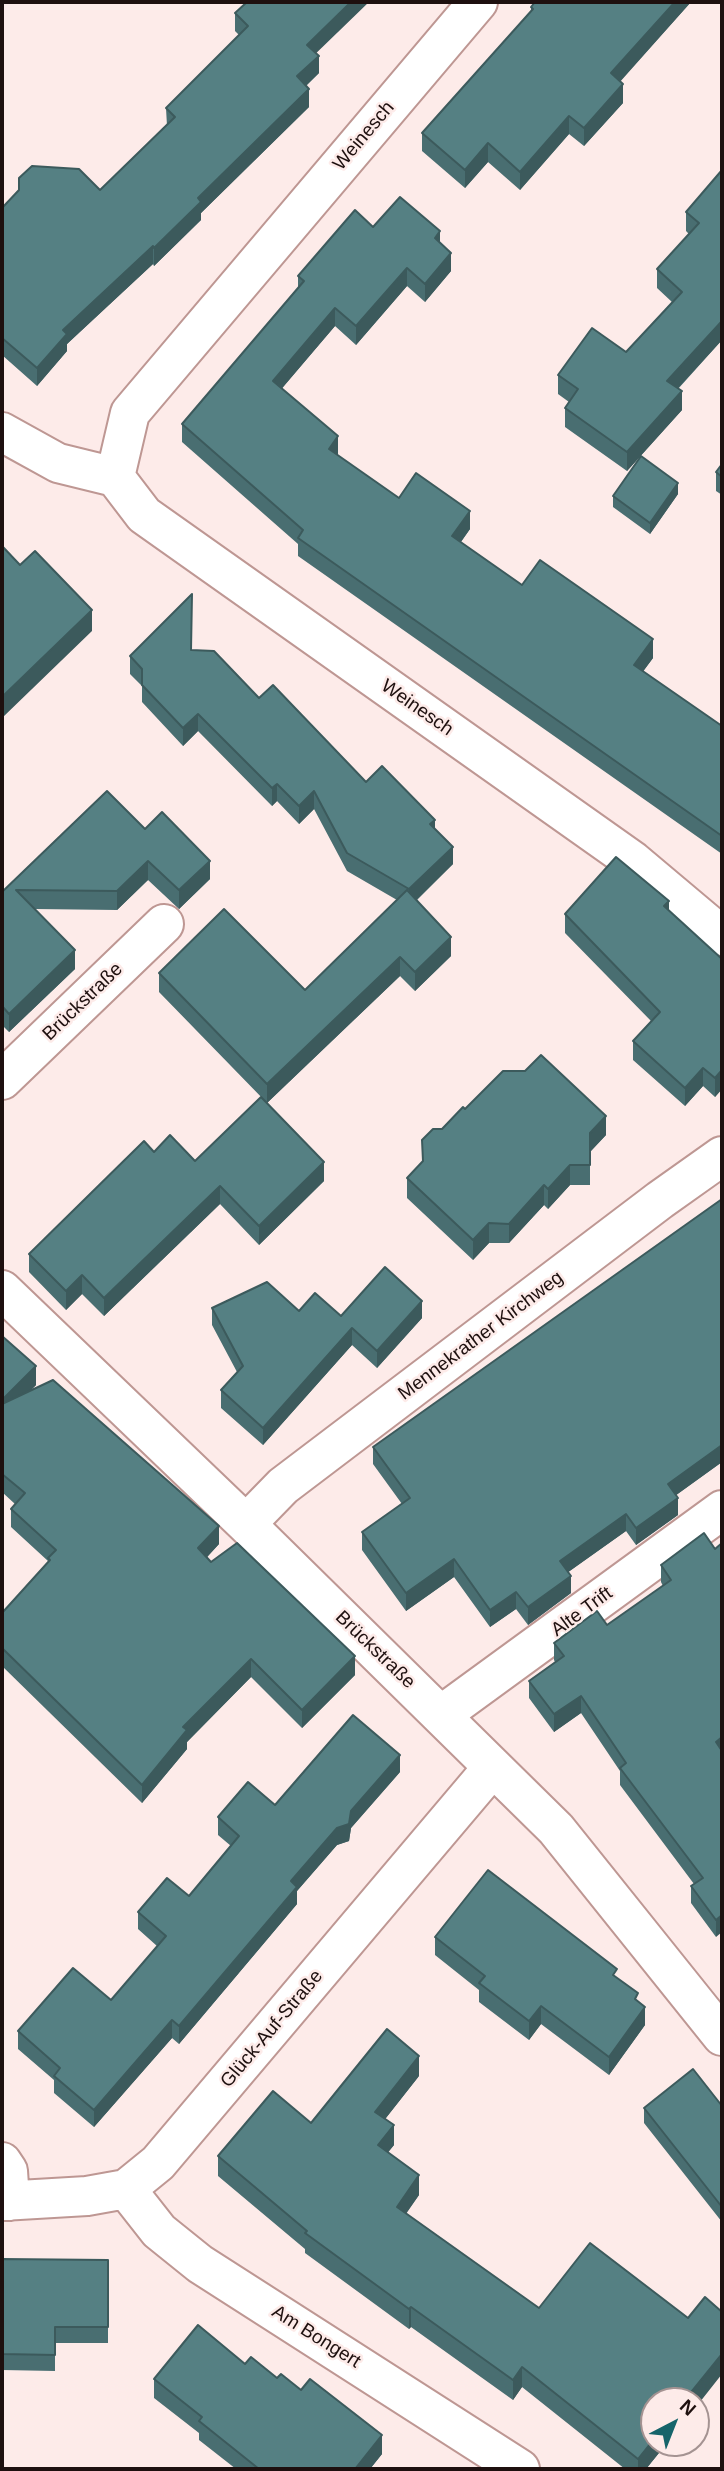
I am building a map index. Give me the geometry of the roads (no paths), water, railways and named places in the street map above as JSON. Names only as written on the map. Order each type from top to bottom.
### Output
[{"type":"street","name":"Weinesch","points":[[478,2],[130,412],[115,477],[144,515],[634,860],[722,936]]},
{"type":"street","points":[[2,432],[58,463],[115,477]]},
{"type":"street","name":"Brückstraße","points":[[2,1080],[164,924]]},
{"type":"street","name":"Mennekrather Kirchweg","points":[[246,1524],[284,1486],[637,1217],[722,1156]]},
{"type":"street","name":"Brückstraße","points":[[2,1290],[246,1524],[556,1829],[721,2031]]},
{"type":"street","name":"Alte Trift","points":[[441,1715],[722,1510]]},
{"type":"street","name":"Glück-Auf-Straße","points":[[127,2189],[158,2163],[493,1768]]},
{"type":"street","points":[[2,2162],[8,2171],[6,2201],[87,2196],[127,2189]]},
{"type":"street","name":"Am Bongert","points":[[127,2189],[159,2231],[200,2263],[520,2469]]}]
